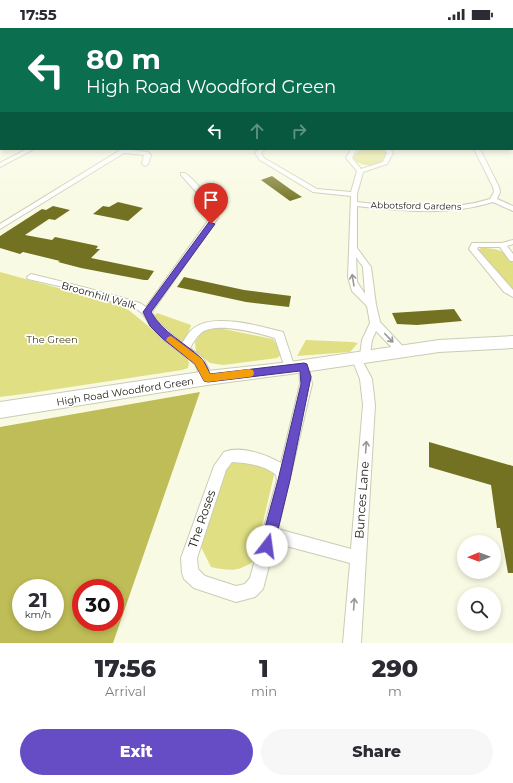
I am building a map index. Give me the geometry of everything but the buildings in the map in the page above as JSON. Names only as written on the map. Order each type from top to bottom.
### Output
[{"type":"main road","name":"High Road Woodford Green","points":[[0,410],[208,378],[297,367],[439,346],[513,342]]},
{"type":"street","points":[[0,165],[29,150]]},
{"type":"street","points":[[0,227],[125,150],[146,153],[148,155],[145,164]]},
{"type":"street","points":[[261,150],[258,153],[262,159],[315,190],[354,194]]},
{"type":"street","points":[[353,150],[349,158],[360,171]]},
{"type":"street","points":[[360,171],[385,164],[390,155],[388,150]]},
{"type":"street","points":[[477,150],[496,188],[497,192],[493,200],[513,209]]},
{"type":"street","points":[[360,171],[354,194],[352,254],[354,285],[358,292],[371,305]]},
{"type":"street","points":[[147,312],[214,218],[190,179],[183,174]]},
{"type":"street","name":"Abbotsford Gardens","points":[[354,204],[433,208],[477,206],[493,200]]},
{"type":"street","points":[[513,242],[502,245],[475,245],[473,249],[507,290],[513,294]]},
{"type":"street","points":[[502,245],[513,259]]},
{"type":"street","points":[[353,248],[367,267],[371,305],[375,323],[403,352]]},
{"type":"street","name":"Broomhill Walk","points":[[31,277],[137,305],[147,312],[153,323],[166,336],[199,361],[208,378]]},
{"type":"street","points":[[361,358],[375,323]]},
{"type":"street","name":"The Roses","points":[[184,349],[196,331],[204,326],[213,324],[235,326],[279,335],[297,367],[306,377],[306,384],[284,480],[257,583],[249,591],[236,594],[200,582],[190,573],[189,558],[221,466],[229,456],[240,455],[273,465],[281,470],[284,480]]},
{"type":"street","name":"Bunces Lane","points":[[352,643],[369,397],[361,358]]},
{"type":"street","points":[[270,534],[358,558]]},
{"type":"green space","points":[[359,150],[384,150],[388,153],[381,163],[373,165],[359,163],[353,158]]},
{"type":"green space","points":[[481,248],[500,251],[508,255],[511,259],[513,263],[513,292],[478,250]]},
{"type":"green space","name":"The Green","points":[[0,272],[113,303],[126,308],[187,358],[189,363],[188,368],[0,397]]},
{"type":"green space","points":[[157,313],[191,325],[186,340],[179,342],[157,324],[154,316]]},
{"type":"green space","points":[[213,327],[273,339],[282,354],[277,358],[223,365],[210,363],[196,352],[195,342],[203,330]]},
{"type":"green space","points":[[306,340],[358,343],[350,352],[297,356]]},
{"type":"green space","points":[[238,456],[272,468],[274,475],[254,561],[234,570],[211,567],[201,547],[224,471],[230,461]]},
{"type":"shaded area","points":[[200,392],[124,611],[124,579],[72,579],[72,631],[117,631],[113,643],[0,643],[0,427]]},
{"type":"slow traffic","points":[[171,340],[199,361],[208,378],[249,373]]},
{"type":"route","points":[[211,224],[147,312],[153,323],[166,336],[199,361],[208,378],[304,366],[306,384],[267,546]]}]
